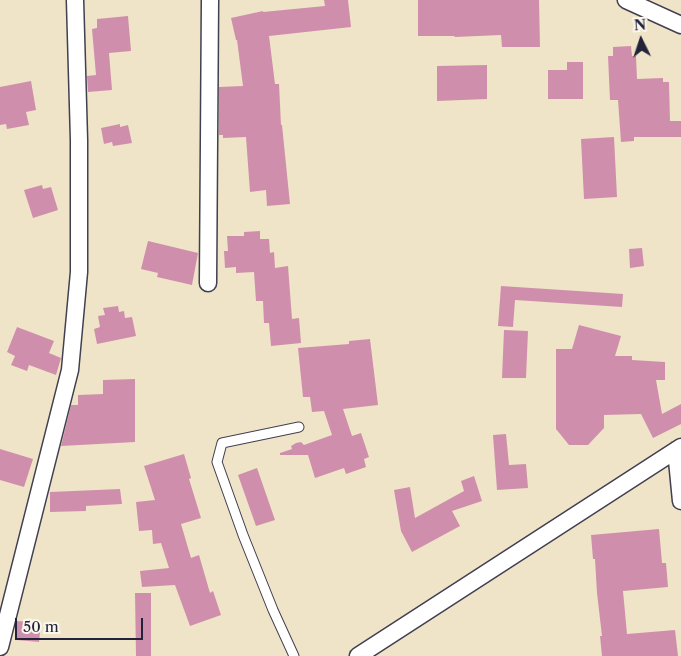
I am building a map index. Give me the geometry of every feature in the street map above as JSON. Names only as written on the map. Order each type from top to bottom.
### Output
[{"type":"street","points":[[0,647],[70,370],[79,272],[79,140],[75,0]]},
{"type":"street","points":[[208,283],[210,0]]},
{"type":"street","points":[[626,0],[681,24]]},
{"type":"street","points":[[360,656],[678,448],[681,501]]},
{"type":"lane","points":[[294,656],[243,535],[217,462],[222,444],[299,427]]},
{"type":"building","points":[[324,0],[348,0],[351,27],[269,36],[275,84],[279,84],[281,125],[290,204],[267,206],[266,190],[250,192],[246,137],[223,138],[223,135],[219,135],[219,87],[243,86],[237,40],[231,18],[263,11],[325,6]]},
{"type":"building","points":[[418,0],[539,0],[540,47],[502,47],[501,35],[418,36]]},
{"type":"building","points":[[128,16],[131,51],[109,53],[112,90],[88,92],[87,76],[96,75],[92,29],[97,28],[97,19]]},
{"type":"building","points":[[631,46],[632,56],[636,56],[637,79],[663,78],[663,82],[669,82],[670,121],[681,121],[681,137],[634,137],[634,141],[621,142],[618,100],[610,100],[608,56],[613,56],[613,47]]},
{"type":"building","points":[[567,62],[583,62],[583,99],[548,99],[548,70],[567,70]]},
{"type":"building","points":[[487,65],[487,99],[437,101],[437,66]]},
{"type":"building","points":[[31,81],[36,110],[26,112],[29,125],[7,129],[6,124],[0,125],[0,87]]},
{"type":"building","points":[[120,124],[120,127],[128,125],[132,143],[113,146],[112,142],[104,144],[101,128]]},
{"type":"building","points":[[614,137],[617,197],[584,199],[581,139]]},
{"type":"building","points":[[42,185],[43,189],[51,187],[58,210],[33,218],[24,190]]},
{"type":"building","points":[[260,231],[260,239],[269,239],[270,253],[274,252],[275,268],[288,266],[292,319],[299,318],[301,343],[271,346],[269,323],[264,323],[263,301],[256,301],[254,272],[236,273],[236,267],[225,268],[224,251],[228,251],[227,236],[244,236],[244,232]]},
{"type":"building","points":[[148,241],[198,253],[192,285],[157,277],[158,273],[141,269]]},
{"type":"building","points":[[642,248],[644,266],[630,268],[629,249]]},
{"type":"building","points":[[501,286],[623,294],[622,307],[515,300],[513,327],[498,326]]},
{"type":"building","points":[[118,306],[119,312],[124,311],[125,318],[132,317],[136,336],[97,344],[94,329],[100,327],[98,316],[105,315],[103,308]]},
{"type":"building","points":[[579,325],[621,336],[615,356],[632,356],[632,360],[665,362],[665,380],[656,380],[662,414],[681,404],[681,424],[653,438],[641,414],[604,415],[604,428],[588,445],[569,445],[556,429],[556,349],[572,349]]},
{"type":"building","points":[[17,327],[54,341],[49,353],[61,358],[56,375],[29,365],[27,371],[11,365],[15,356],[7,352]]},
{"type":"building","points":[[504,330],[528,331],[526,378],[502,378]]},
{"type":"building","points":[[370,339],[378,405],[343,409],[352,436],[361,433],[369,457],[364,459],[366,467],[346,474],[344,468],[315,478],[308,455],[280,455],[280,453],[292,449],[291,446],[296,443],[301,442],[304,445],[332,435],[324,411],[312,412],[310,397],[303,397],[298,348],[349,344],[349,341]]},
{"type":"building","points":[[135,379],[135,442],[61,446],[71,405],[78,405],[78,395],[103,394],[103,380]]},
{"type":"building","points":[[506,434],[509,465],[526,464],[528,488],[497,490],[493,435]]},
{"type":"building","points":[[0,449],[33,459],[24,487],[0,480]]},
{"type":"building","points":[[184,454],[191,478],[189,479],[201,518],[181,524],[191,558],[199,555],[210,593],[213,591],[221,615],[190,626],[175,585],[142,587],[140,571],[169,568],[161,543],[153,544],[152,530],[139,531],[136,502],[155,500],[144,466]]},
{"type":"building","points":[[257,468],[275,520],[256,526],[238,475]]},
{"type":"building","points":[[474,476],[482,501],[452,511],[460,526],[412,552],[401,531],[394,490],[410,487],[415,518],[464,491],[461,481]]},
{"type":"building","points":[[120,489],[122,504],[86,506],[86,511],[50,512],[50,492]]},
{"type":"building","points":[[659,529],[662,563],[666,563],[668,587],[623,591],[627,634],[675,630],[678,656],[602,656],[595,559],[593,559],[591,535]]},
{"type":"building","points":[[135,593],[151,593],[151,656],[136,656]]},
{"type":"building","points":[[17,621],[41,623],[39,642],[16,640]]}]
